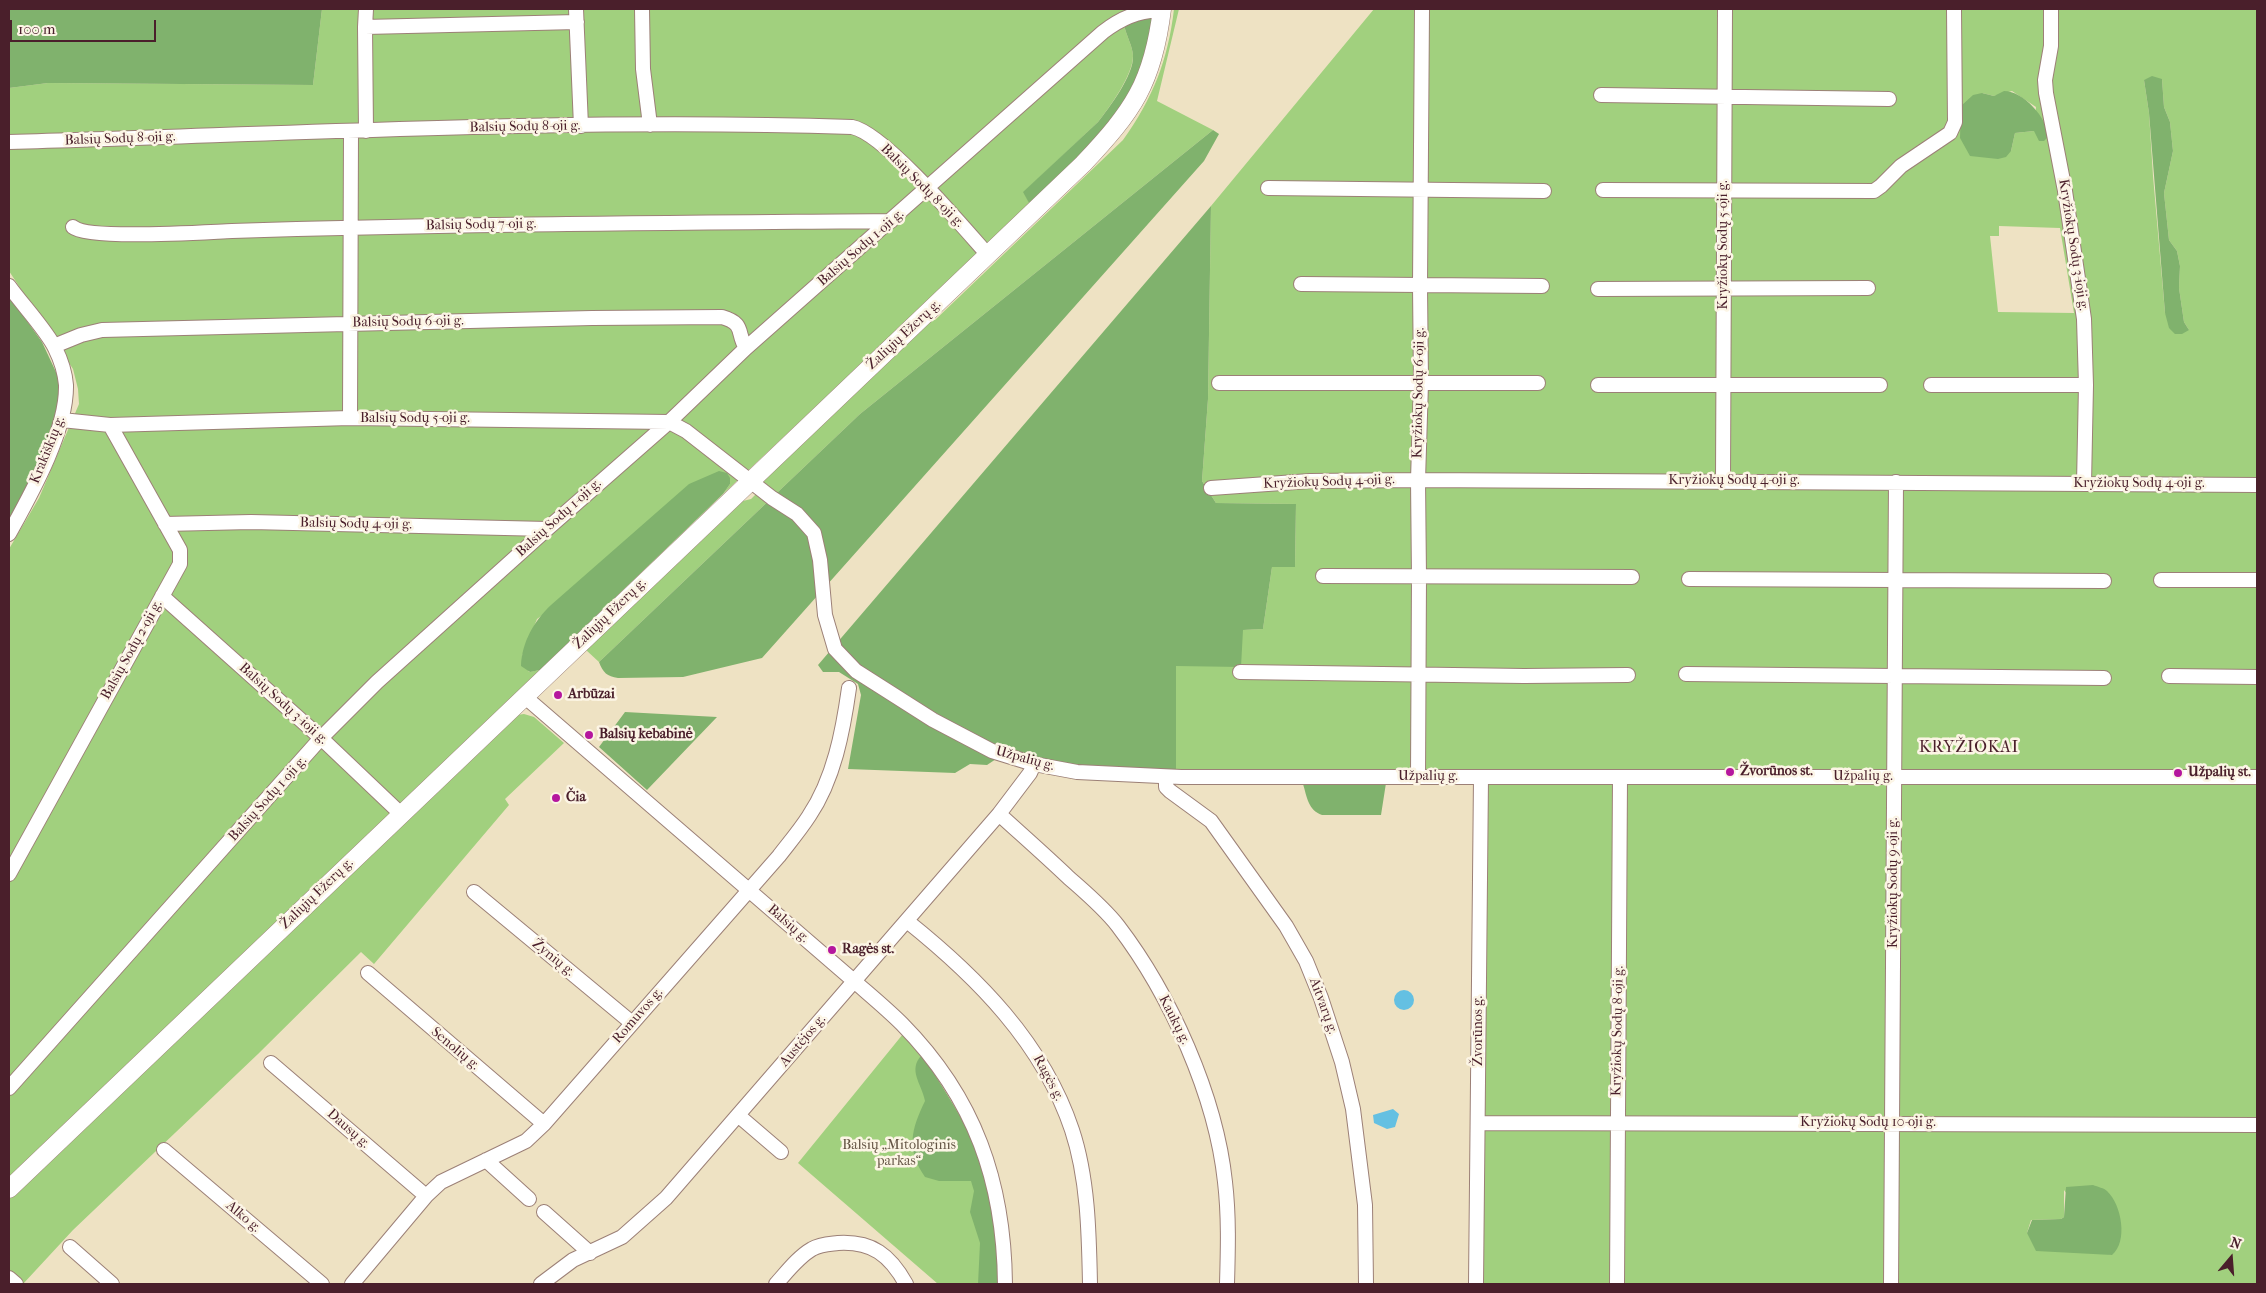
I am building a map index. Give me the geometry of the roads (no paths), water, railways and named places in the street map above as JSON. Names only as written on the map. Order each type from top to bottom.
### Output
[{"type":"main road","name":"Žaliųjų Ežerų g.","points":[[9,1189],[1083,164],[1128,112],[1148,75],[1162,10]]},
{"type":"street","points":[[366,9],[366,130]]},
{"type":"street","points":[[642,9],[643,69],[650,125]]},
{"type":"street","name":"Kryžiokų Sodų 6-oji g.","points":[[1418,777],[1418,480],[1422,383],[1420,286],[1422,9]]},
{"type":"street","name":"Kryžiokų Sodų 5-oji g.","points":[[1723,482],[1725,9]]},
{"type":"street","points":[[1603,190],[1874,191],[1901,166],[1950,133],[1955,122],[1954,9]]},
{"type":"street","name":"Kryžiokų Sodų 3-ioji g.","points":[[2051,9],[2051,46],[2045,80],[2084,319],[2086,385],[2084,484]]},
{"type":"street","name":"Balsių Sodų 1-oji g.","points":[[9,1088],[321,738],[378,682],[669,422],[746,348],[928,189],[1103,32],[1126,17],[1147,11],[1162,10]]},
{"type":"street","points":[[365,27],[577,16],[581,126]]},
{"type":"street","points":[[1601,95],[1889,98]]},
{"type":"street","name":"Balsių Sodų 8-oji g.","points":[[9,142],[366,130],[581,126],[760,124],[858,128],[864,130],[888,150],[928,189],[988,256]]},
{"type":"street","points":[[350,418],[352,131]]},
{"type":"street","points":[[1268,188],[1544,191]]},
{"type":"street","name":"Balsių Sodų 7-oji g.","points":[[73,227],[83,232],[147,234],[351,227],[891,221]]},
{"type":"street","points":[[1301,284],[1542,286]]},
{"type":"street","name":"Krakiškių g.","points":[[9,286],[54,346],[66,382],[66,399],[62,420],[25,505],[9,534]]},
{"type":"street","points":[[1598,289],[1868,288]]},
{"type":"street","name":"Balsių Sodų 6-oji g.","points":[[54,346],[81,335],[102,330],[722,317],[736,323],[740,328],[746,348]]},
{"type":"street","points":[[1219,383],[1538,383]]},
{"type":"street","points":[[1598,385],[1880,385]]},
{"type":"street","points":[[1932,385],[2086,385]]},
{"type":"street","name":"Balsių Sodų 5-oji g.","points":[[62,420],[110,425],[350,418],[669,422],[686,431],[750,480]]},
{"type":"street","name":"Balsių Sodų 2-oji g.","points":[[9,874],[180,564],[180,550],[110,425]]},
{"type":"street","name":"Užpalių g.","points":[[750,480],[772,498],[797,514],[814,533],[820,560],[825,615],[835,649],[856,671],[962,736],[992,751],[1034,764],[1094,774],[1166,777],[2257,777]]},
{"type":"street","name":"Kryžiokų Sodų 4-oji g.","points":[[1211,488],[1310,481],[1418,480],[2257,485]]},
{"type":"street","name":"Kryžiokų Sodų 9-oji g.","points":[[1891,1284],[1896,778],[1896,482]]},
{"type":"street","name":"Balsių Sodų 4-oji g.","points":[[165,524],[251,522],[547,529]]},
{"type":"street","points":[[1323,576],[1632,577]]},
{"type":"street","points":[[1689,578],[2104,581]]},
{"type":"street","points":[[2161,580],[2257,580]]},
{"type":"street","name":"Balsių Sodų 3-ioji g.","points":[[162,596],[321,738],[401,814]]},
{"type":"street","points":[[1240,672],[1418,673],[1524,676],[1628,675]]},
{"type":"street","points":[[1686,674],[2104,678]]},
{"type":"street","points":[[2170,676],[2257,677]]},
{"type":"street","name":"Romuvos g.","points":[[352,1284],[440,1182],[526,1141],[544,1124],[779,856],[818,802],[834,761],[850,688]]},
{"type":"street","name":"Balsių g.","points":[[524,696],[854,981],[919,1043],[949,1084],[976,1132],[988,1160],[996,1188],[1003,1227],[1005,1284]]},
{"type":"street","name":"Austėjos g.","points":[[541,1284],[562,1267],[622,1237],[666,1198],[999,814],[1030,773],[1034,764]]},
{"type":"street","name":"Aitvarų g.","points":[[1166,777],[1166,787],[1170,791],[1211,821],[1286,926],[1306,961],[1321,998],[1342,1062],[1353,1109],[1365,1205],[1366,1284]]},
{"type":"street","name":"Žvorūnos g.","points":[[1476,1284],[1481,777]]},
{"type":"street","name":"Kryžiokų Sodų 8-oji g.","points":[[1617,1284],[1620,777]]},
{"type":"street","name":"Kaukų g.","points":[[999,814],[1092,898],[1117,925],[1154,982],[1186,1044],[1213,1115],[1220,1147],[1227,1202],[1228,1284]]},
{"type":"street","name":"Žynių g.","points":[[474,892],[632,1023]]},
{"type":"street","name":"Ragės g.","points":[[907,921],[966,974],[1005,1013],[1023,1035],[1053,1084],[1072,1131],[1078,1154],[1087,1219],[1090,1284]]},
{"type":"street","name":"Senolių g.","points":[[368,973],[544,1124]]},
{"type":"street","name":"Dausų g.","points":[[271,1063],[426,1196]]},
{"type":"street","points":[[739,1116],[781,1152]]},
{"type":"street","name":"Kryžiokų Sodų 10-oji g.","points":[[1478,1123],[1892,1123],[2257,1126]]},
{"type":"street","name":"Alko g.","points":[[164,1150],[322,1284]]},
{"type":"street","points":[[486,1160],[529,1199]]},
{"type":"street","points":[[544,1212],[590,1253]]},
{"type":"street","points":[[776,1284],[812,1249],[825,1244],[856,1242],[872,1246],[900,1273],[906,1284]]},
{"type":"street","points":[[70,1247],[112,1284]]},
{"type":"street","points":[[9,1278],[16,1284]]},
{"type":"water","points":[[1404,990],[1411,993],[1414,1000],[1411,1007],[1404,1010],[1397,1007],[1394,1000],[1397,993]]},
{"type":"water","points":[[1393,1109],[1399,1114],[1395,1127],[1387,1129],[1374,1123],[1373,1115]]},
{"type":"place","name":"Arbūzai","points":[[558,695]]},
{"type":"place","name":"Balsių kebabinė","points":[[589,735]]},
{"type":"place","name":"Žvorūnos st.","points":[[1730,772]]},
{"type":"place","name":"Užpalių st.","points":[[2178,773]]},
{"type":"place","name":"Čia","points":[[556,798]]},
{"type":"place","name":"Ragės st.","points":[[832,950]]},
{"type":"district","name":"KRYŽIOKAI","points":[[1969,748]]},
{"type":"park label","name":"Balsių „Mitologinis parkas“","points":[[899,1154]]}]
